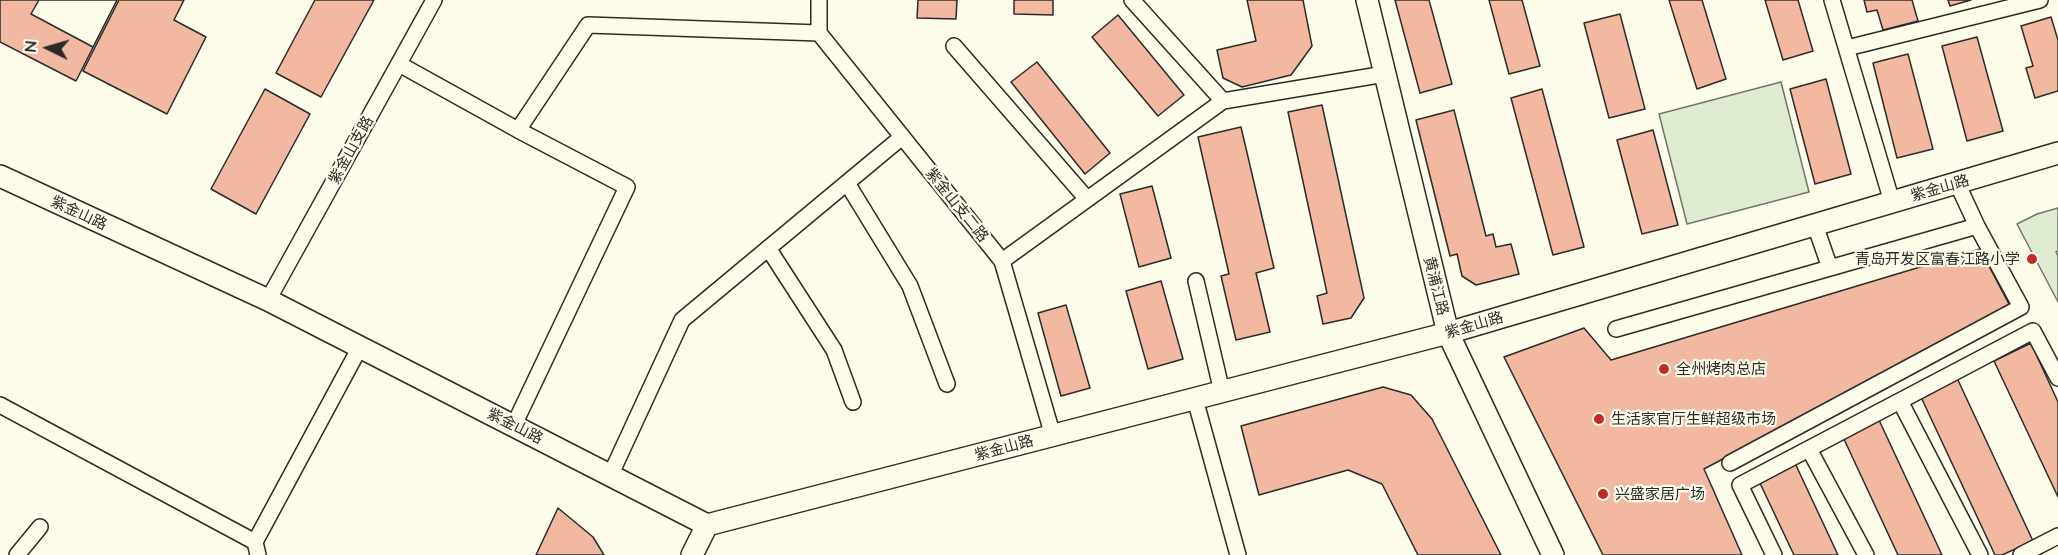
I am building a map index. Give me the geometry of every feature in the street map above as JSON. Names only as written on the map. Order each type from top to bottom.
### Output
[{"type":"street","name":"紫金山支路","points":[[268,300],[434,0]]},
{"type":"street","points":[[518,130],[588,25],[819,33],[819,0]]},
{"type":"street","points":[[1132,0],[1224,101]]},
{"type":"street","name":"黄浦江路","points":[[1367,0],[1448,333],[1553,555]]},
{"type":"street","points":[[1832,0],[1892,202]]},
{"type":"street","points":[[1847,48],[2040,0]]},
{"type":"street","name":"紫金山支二路","points":[[819,33],[1002,261],[1053,435]]},
{"type":"street","points":[[954,46],[1087,199]]},
{"type":"street","points":[[399,64],[627,187],[514,425]]},
{"type":"street","points":[[1002,261],[1224,101],[1385,74]]},
{"type":"street","points":[[610,476],[682,320],[902,137]]},
{"type":"street","name":"紫金山路","points":[[0,176],[268,300],[707,525],[1448,333],[2058,153]]},
{"type":"street","points":[[847,183],[910,286],[947,384]]},
{"type":"street","points":[[1957,183],[1977,226],[2058,378]]},
{"type":"street","points":[[1815,225],[1830,268]]},
{"type":"street","points":[[1616,329],[1977,226]]},
{"type":"street","points":[[768,248],[834,350],[853,402]]},
{"type":"street","points":[[1196,281],[1222,392]]},
{"type":"street","points":[[1730,463],[2021,307]]},
{"type":"street","points":[[1773,555],[1740,484],[2033,331]]},
{"type":"street","points":[[0,405],[257,548],[360,347]]},
{"type":"street","points":[[1195,399],[1238,555]]},
{"type":"street","points":[[1900,401],[1980,555]]},
{"type":"street","points":[[1809,449],[1866,555]]},
{"type":"street","points":[[692,555],[707,525]]},
{"type":"street","points":[[17,555],[40,527]]},
{"type":"street","points":[[2021,555],[2058,536]]},
{"type":"green space","points":[[1781,82],[1809,192],[1687,224],[1659,114]]},
{"type":"green space","points":[[2058,208],[2058,251],[2056,252],[2058,256],[2058,302],[2017,224],[2037,214]]},
{"type":"building","points":[[0,0],[117,0],[76,81],[0,42]]},
{"type":"building","points":[[39,0],[117,0],[93,47],[31,14]]},
{"type":"building","points":[[119,0],[184,0],[174,20],[206,37],[167,114],[83,71]]},
{"type":"building","points":[[315,0],[374,0],[321,97],[276,73]]},
{"type":"building","points":[[918,0],[957,0],[956,19],[917,18]]},
{"type":"building","points":[[1014,0],[1053,0],[1053,15],[1014,14]]},
{"type":"building","points":[[1247,0],[1303,0],[1312,46],[1291,75],[1242,87],[1223,78],[1217,50],[1256,41]]},
{"type":"building","points":[[1395,0],[1429,0],[1452,84],[1420,93]]},
{"type":"building","points":[[1489,0],[1522,0],[1540,66],[1509,74]]},
{"type":"building","points":[[1669,0],[1702,0],[1726,79],[1697,89]]},
{"type":"building","points":[[1765,0],[1798,0],[1813,51],[1783,60]]},
{"type":"building","points":[[1864,0],[1912,0],[1918,21],[1883,30],[1877,10],[1867,12]]},
{"type":"building","points":[[1948,0],[1971,0],[1950,6]]},
{"type":"building","points":[[1620,14],[1645,109],[1609,118],[1584,23]]},
{"type":"building","points":[[1118,15],[1184,95],[1158,116],[1092,37]]},
{"type":"building","points":[[2051,17],[2058,40],[2058,91],[2035,98],[2026,68],[2033,66],[2021,26]]},
{"type":"building","points":[[1977,37],[2003,131],[1967,141],[1942,46]]},
{"type":"building","points":[[1908,54],[1933,149],[1897,158],[1873,63]]},
{"type":"building","points":[[1037,62],[1110,153],[1085,174],[1011,82]]},
{"type":"building","points":[[1826,79],[1851,174],[1815,184],[1790,89]]},
{"type":"building","points":[[265,89],[310,114],[256,214],[211,189]]},
{"type":"building","points":[[1542,89],[1584,247],[1553,255],[1511,98]]},
{"type":"building","points":[[1322,105],[1364,298],[1351,318],[1323,324],[1317,296],[1327,293],[1288,112]]},
{"type":"building","points":[[1454,110],[1486,236],[1493,234],[1496,247],[1511,244],[1519,274],[1476,285],[1462,276],[1457,254],[1450,256],[1416,120]]},
{"type":"building","points":[[1241,127],[1274,268],[1256,273],[1270,332],[1236,340],[1221,276],[1229,274],[1198,137]]},
{"type":"building","points":[[1653,130],[1678,225],[1642,234],[1617,140]]},
{"type":"building","points":[[1152,186],[1171,258],[1139,267],[1120,194]]},
{"type":"building","points":[[1980,249],[2010,306],[1704,469],[1742,555],[1603,555],[1504,357],[1584,328],[1611,360]]},
{"type":"building","points":[[1161,281],[1183,359],[1148,369],[1126,291]]},
{"type":"building","points":[[1066,305],[1090,388],[1061,396],[1038,313]]},
{"type":"building","points":[[2031,343],[2058,402],[2058,497],[1994,361]]},
{"type":"building","points":[[1957,378],[2033,541],[2002,555],[1995,555],[1920,395]]},
{"type":"building","points":[[1383,387],[1411,395],[1432,419],[1501,555],[1418,555],[1382,484],[1348,470],[1259,495],[1241,426]]},
{"type":"building","points":[[1879,420],[1942,555],[1898,555],[1843,437]]},
{"type":"building","points":[[1794,461],[1838,555],[1794,555],[1758,479]]},
{"type":"building","points":[[558,508],[593,537],[604,555],[536,555]]},
{"type":"place","name":"青岛开发区富春江路小学","points":[[2032,259]]},
{"type":"place","name":"全州烤肉总店","points":[[1664,369]]},
{"type":"place","name":"生活家官厅生鲜超级市场","points":[[1599,419]]},
{"type":"place","name":"兴盛家居广场","points":[[1603,494]]}]
